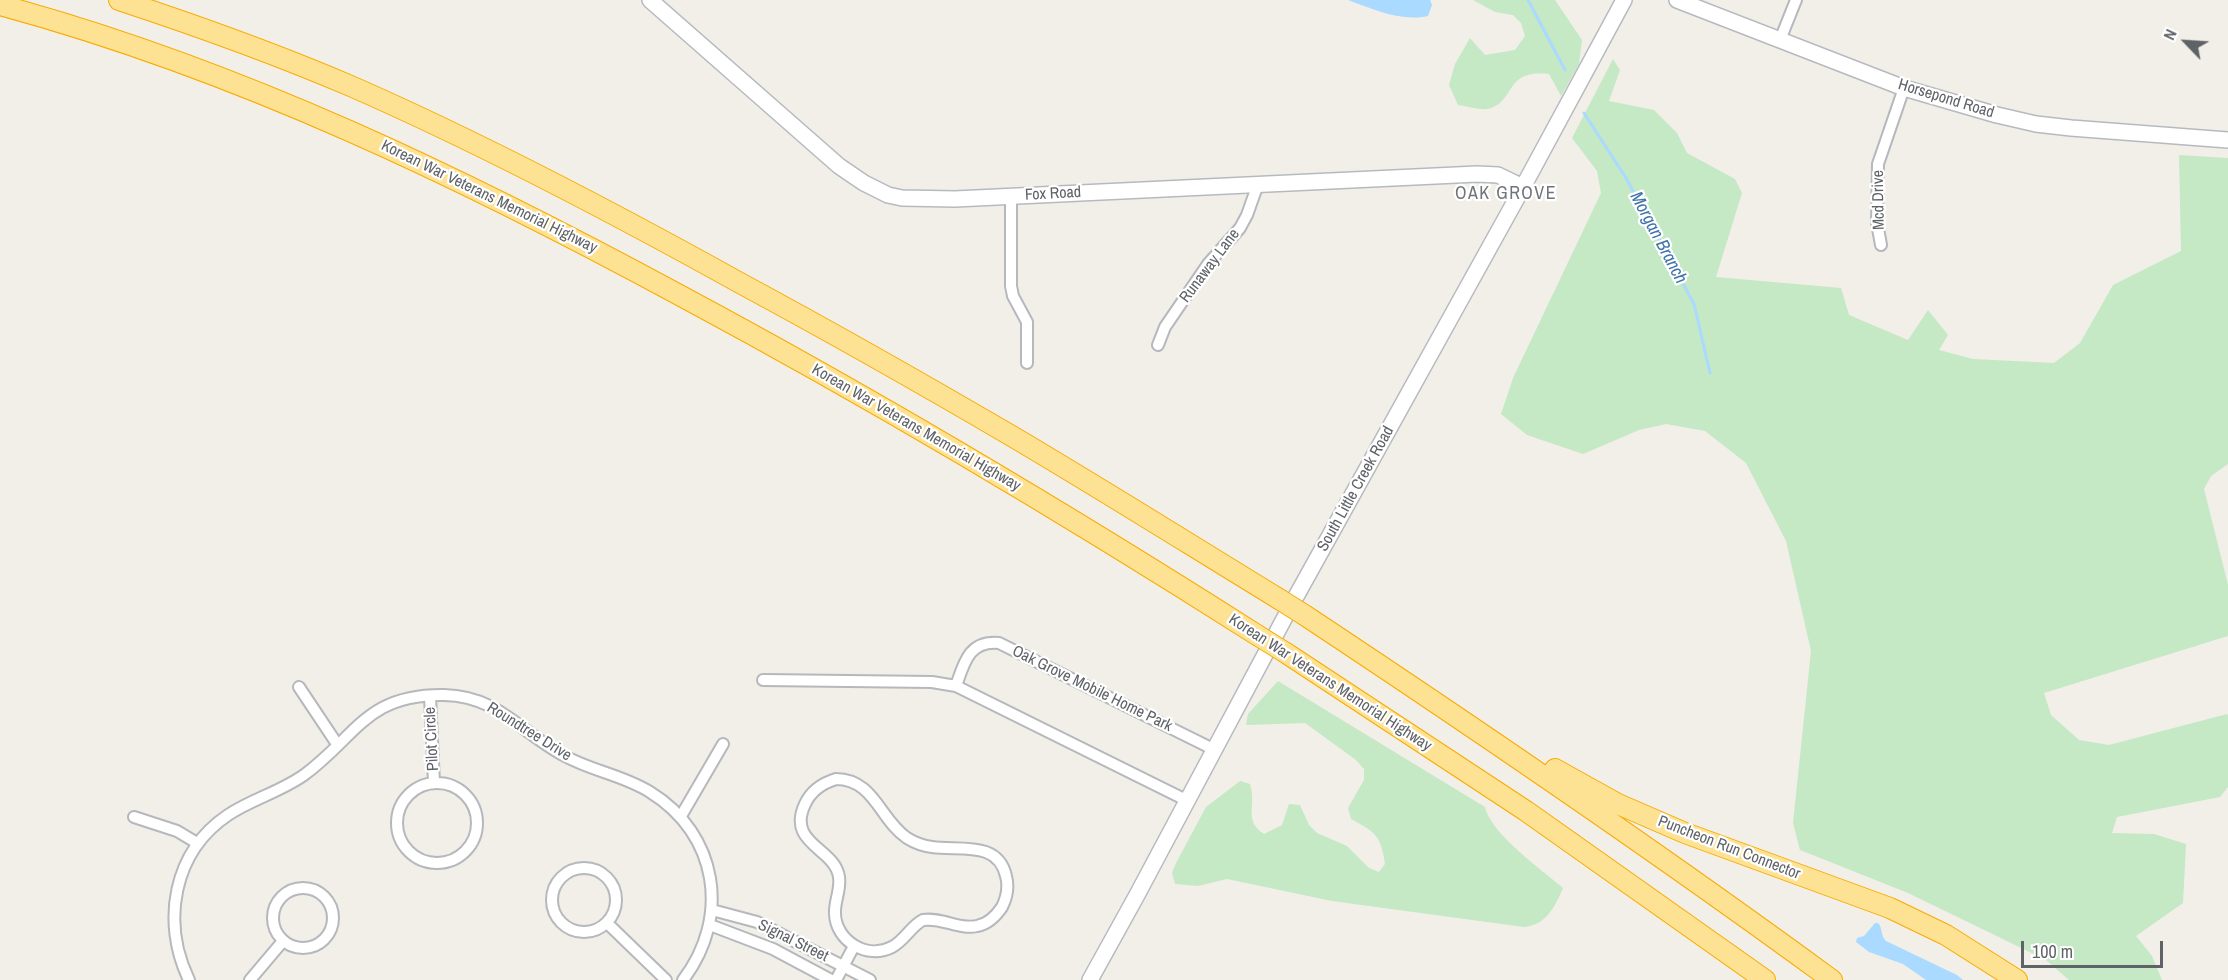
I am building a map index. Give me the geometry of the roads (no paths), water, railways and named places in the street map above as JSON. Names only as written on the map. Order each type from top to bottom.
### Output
[{"type":"highway","points":[[119,0],[228,38],[325,76],[433,123],[675,247],[934,391],[1306,616],[1619,827],[1832,980]]},
{"type":"highway","name":"Korean War Veterans Memorial Highway","points":[[1,5],[101,36],[253,90],[388,146],[657,282],[856,393],[1135,558],[1286,653],[1535,818],[1764,980]]},
{"type":"highway","name":"Puncheon Run Connector","points":[[1444,707],[1618,804],[1726,850],[1849,891],[1890,908],[1946,935],[2017,980]]},
{"type":"street","name":"Fox Road","points":[[650,0],[839,166],[864,183],[888,195],[933,199],[1477,174],[1498,176],[1523,187]]},
{"type":"street","name":"South Little Creek Road","points":[[1090,980],[1293,602],[1624,0]]},
{"type":"street","name":"Horsepond Road","points":[[1677,0],[1905,88],[1968,107],[2036,124],[2228,140]]},
{"type":"street","points":[[1780,40],[1796,0]]},
{"type":"street","name":"Mcd Drive","points":[[1881,245],[1877,223],[1878,164],[1905,88]]},
{"type":"street","name":"Runaway Lane","points":[[1158,345],[1165,327],[1208,264],[1247,215],[1258,184]]},
{"type":"street","points":[[1011,196],[1011,286],[1013,296],[1027,322],[1027,363]]},
{"type":"street","name":"Oak Grove Mobile Home Park","points":[[956,686],[963,666],[974,648],[983,643],[999,643],[1215,750]]},
{"type":"street","points":[[762,680],[932,682],[956,686],[1188,801]]},
{"type":"street","points":[[299,687],[337,744]]},
{"type":"street","name":"Roundtree Drive","points":[[189,980],[176,940],[175,912],[179,881],[189,855],[197,843],[214,825],[229,814],[305,774],[363,720],[381,708],[407,699],[430,696],[457,696],[490,705],[512,718],[562,755],[638,785],[663,800],[681,816],[696,839],[705,862],[712,910],[710,925],[700,951],[682,980]]},
{"type":"street","name":"Pilot Circle","points":[[430,696],[434,783]]},
{"type":"street","points":[[681,816],[723,744]]},
{"type":"street","points":[[844,779],[860,785],[872,796],[898,831],[913,841],[930,847],[964,847],[983,850],[992,855],[1004,868],[1007,877],[1007,896],[998,912],[984,923],[978,926],[962,926],[939,920],[923,920],[891,948],[866,950],[854,946],[843,936],[836,923],[835,907],[840,885],[838,871],[831,860],[810,842],[802,827],[801,818],[805,802],[815,790],[828,781],[844,779]]},
{"type":"street","name":"Pilot Circle","points":[[434,783],[447,783],[459,788],[469,797],[478,821],[476,834],[466,851],[450,862],[437,864],[423,861],[403,844],[398,831],[397,818],[405,799],[421,786],[434,783]]},
{"type":"street","points":[[134,817],[177,831],[197,843]]},
{"type":"street","points":[[584,868],[604,875],[611,883],[616,904],[607,923],[588,932],[568,928],[560,921],[552,902],[553,892],[564,875],[584,868]]},
{"type":"street","points":[[301,888],[320,893],[332,908],[332,928],[327,937],[320,944],[301,949],[283,941],[276,933],[273,924],[276,904],[282,896],[301,888]]},
{"type":"street","name":"Signal Street","points":[[712,910],[757,922],[870,980]]},
{"type":"street","points":[[607,923],[666,980]]},
{"type":"street","name":"Signal Street","points":[[710,925],[773,949],[831,980]]},
{"type":"street","points":[[250,980],[283,941]]},
{"type":"street","points":[[836,980],[854,946]]},
{"type":"water","points":[[1348,0],[1430,0],[1432,5],[1428,16],[1407,17],[1387,14]]},
{"type":"water","points":[[1875,923],[1880,925],[1886,941],[1963,980],[1926,980],[1903,964],[1869,952],[1856,942],[1857,938],[1864,936]]},
{"type":"waterway","name":"Morgan Branch","points":[[1528,0],[1565,70]]},
{"type":"waterway","name":"Morgan Branch","points":[[1584,113],[1626,178],[1694,304],[1710,373]]},
{"type":"district","name":"OAK GROVE","points":[[1506,194]]}]
